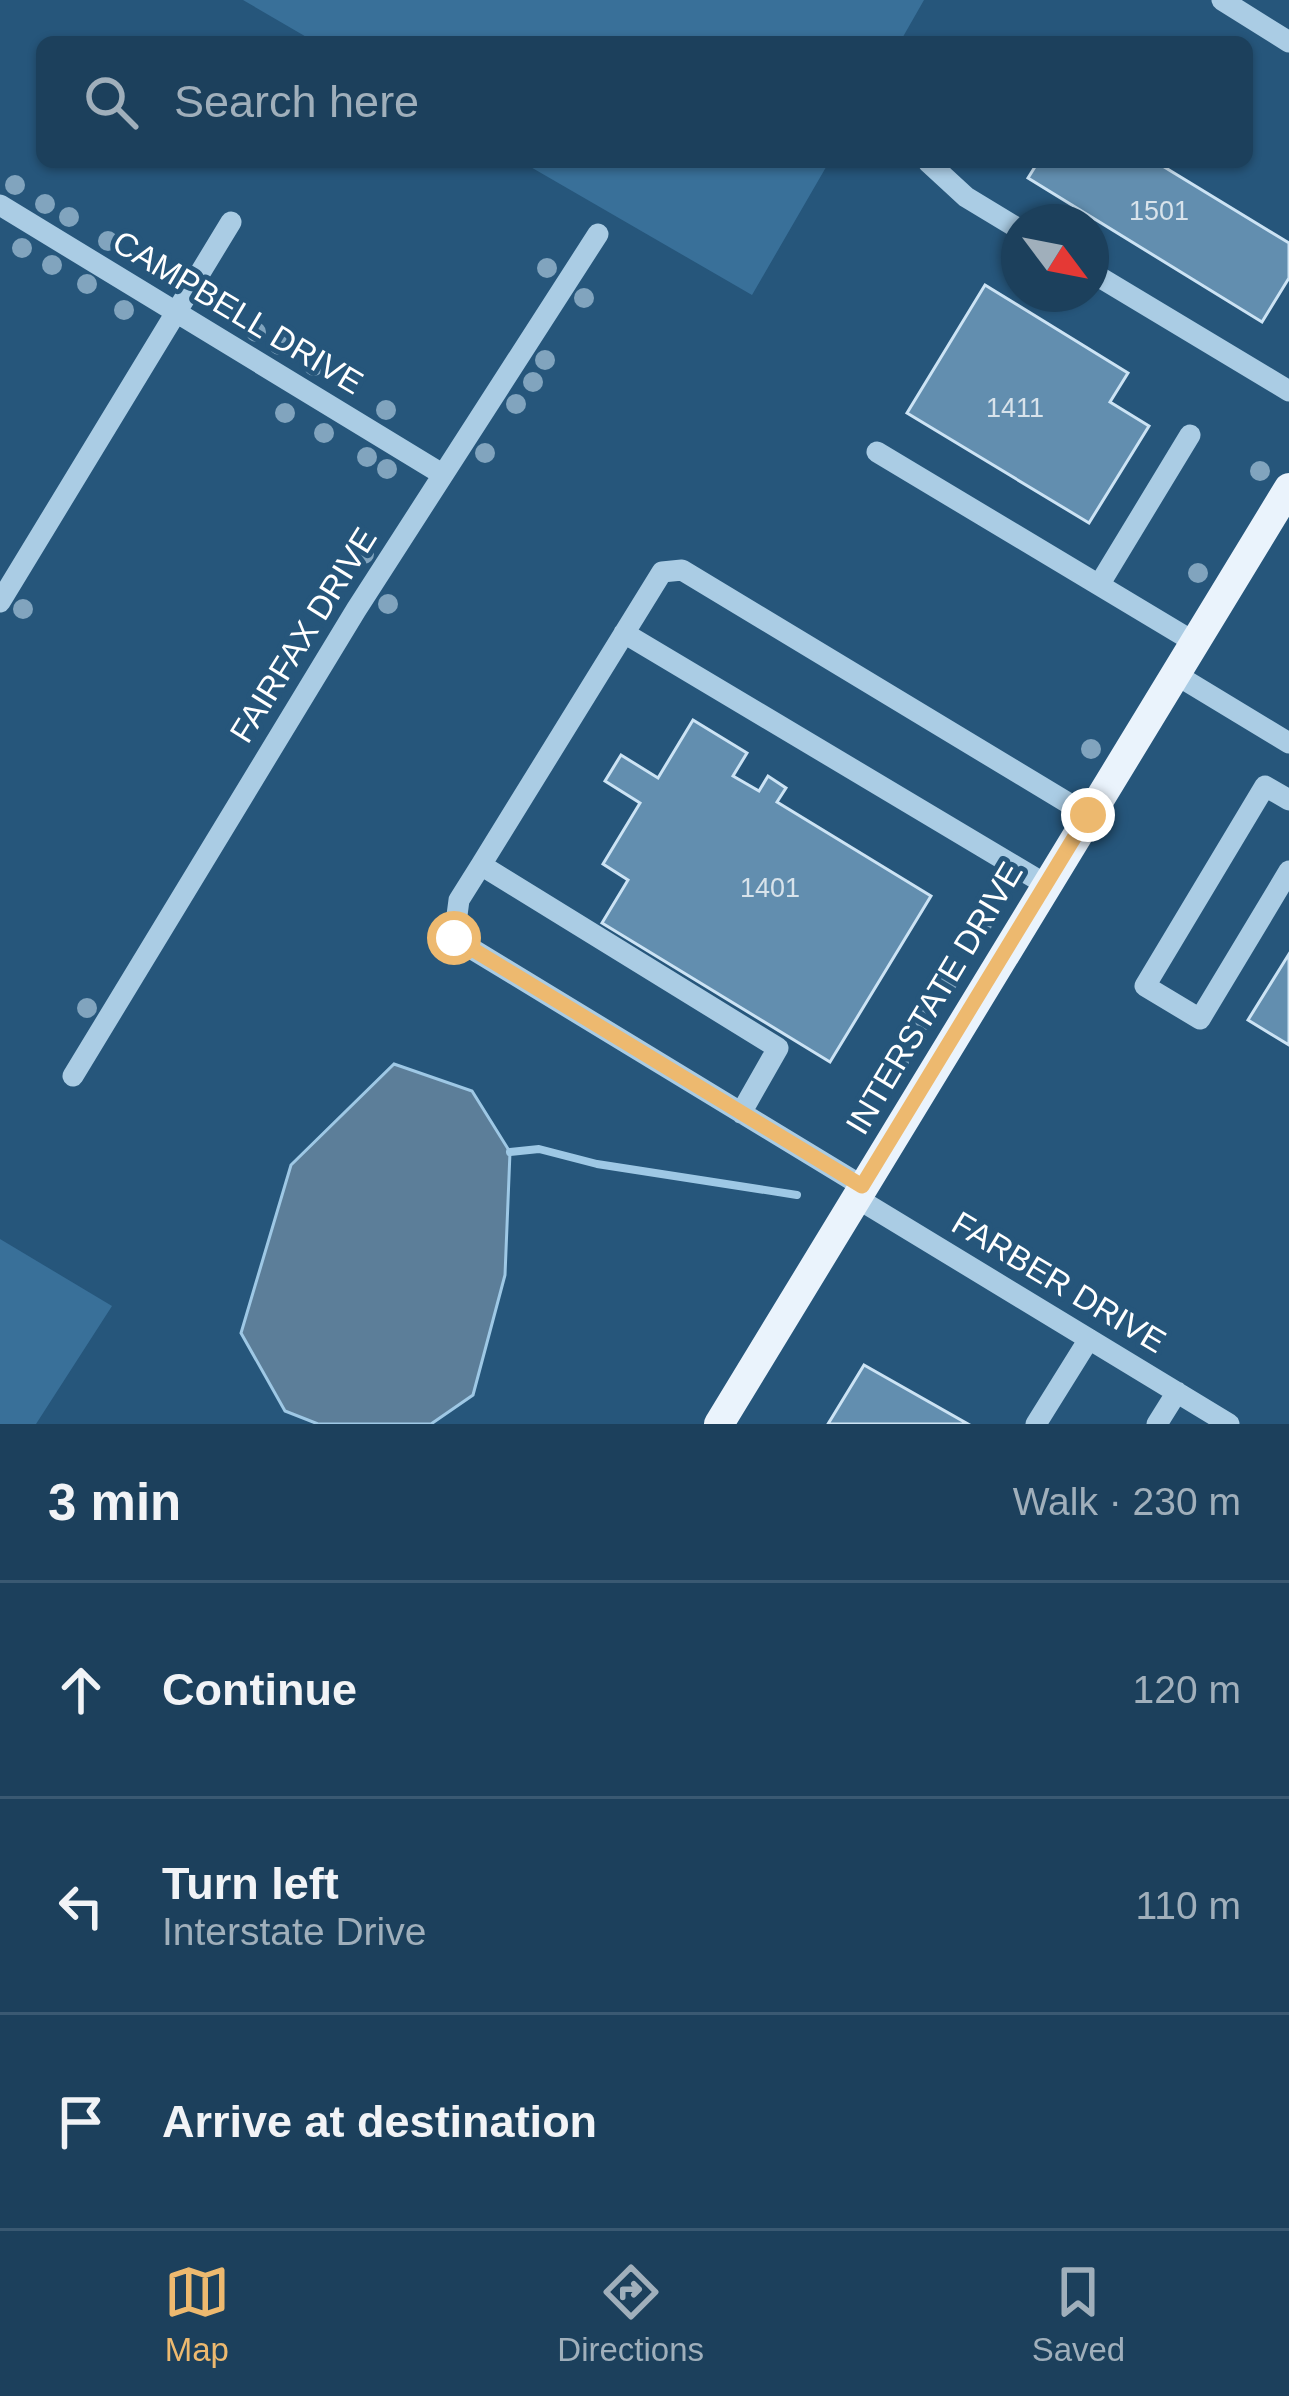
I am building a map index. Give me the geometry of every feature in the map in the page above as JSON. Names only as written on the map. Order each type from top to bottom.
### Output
[{"type":"main road","name":"INTERSTATE DRIVE","points":[[719,1424],[1289,488]]},
{"type":"street","points":[[1222,0],[1289,42]]},
{"type":"street","points":[[935,168],[966,197],[1001,218]]},
{"type":"street","name":"CAMPBELL DRIVE","points":[[0,205],[442,474]]},
{"type":"street","points":[[0,602],[231,222]]},
{"type":"street","name":"FAIRFAX DRIVE","points":[[73,1076],[442,474],[598,234]]},
{"type":"street","points":[[1109,283],[1289,391]]},
{"type":"street","points":[[1099,585],[1190,435]]},
{"type":"street","points":[[877,452],[1194,642]]},
{"type":"street","points":[[741,1113],[778,1048],[481,865],[662,572],[682,570],[1088,815]]},
{"type":"street","points":[[624,633],[1045,884]]},
{"type":"street","points":[[1174,674],[1289,743]]},
{"type":"street","points":[[1289,800],[1265,786],[1145,986],[1200,1019],[1289,872]]},
{"type":"street","name":"FARBER DRIVE","points":[[481,865],[459,900],[454,938],[741,1113],[858,1192],[1229,1424]]},
{"type":"street","points":[[1036,1424],[1089,1339]]},
{"type":"street","points":[[1157,1424],[1177,1392]]},
{"type":"shaded area","points":[[243,0],[924,0],[903,36],[305,36]]},
{"type":"shaded area","points":[[532,168],[826,168],[752,295]]},
{"type":"shaded area","points":[[394,1064],[472,1091],[510,1152],[505,1275],[473,1395],[431,1424],[318,1424],[285,1411],[241,1333],[291,1165]]},
{"type":"shaded area","points":[[0,1239],[112,1306],[36,1424],[0,1424]]},
{"type":"building","points":[[1034,168],[1166,168],[1289,243],[1289,278],[1262,322],[1109,228],[1109,204],[1070,204],[1028,178]]},
{"type":"building","points":[[985,285],[1001,295],[1001,312],[1029,312],[1128,373],[1110,402],[1149,426],[1089,523],[907,413]]},
{"type":"building","points":[[693,720],[747,753],[733,776],[759,791],[768,776],[786,788],[777,802],[931,896],[830,1062],[602,923],[628,880],[603,864],[640,803],[605,781],[621,755],[658,778]]},
{"type":"building","points":[[1289,954],[1289,1045],[1248,1020]]},
{"type":"building","points":[[864,1365],[968,1424],[828,1424]]},
{"type":"waterway","points":[[510,1152],[539,1149],[597,1164],[797,1195]]},
{"type":"route","points":[[454,938],[862,1186],[1088,815]]}]
